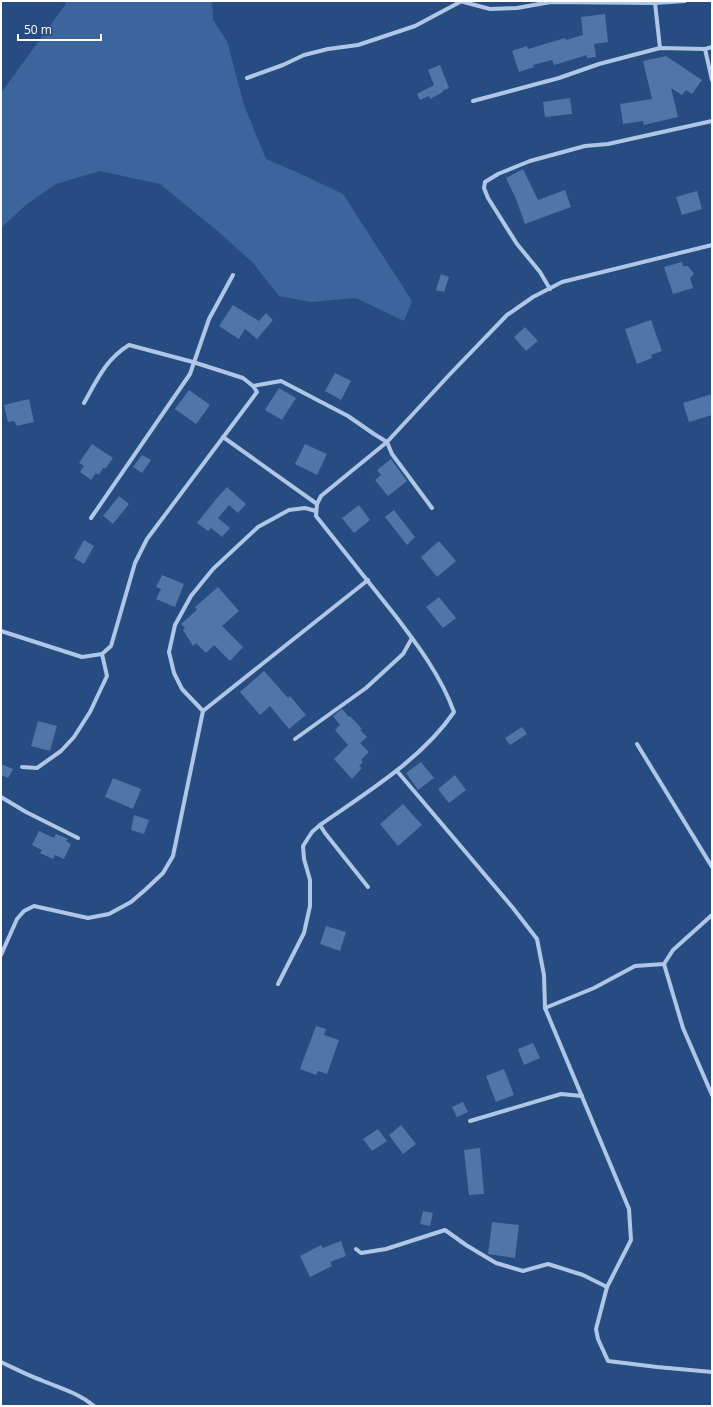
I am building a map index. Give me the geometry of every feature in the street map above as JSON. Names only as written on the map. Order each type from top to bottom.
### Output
[{"type":"street","points":[[247,78],[283,65],[304,55],[328,49],[358,45],[415,26],[460,1],[490,9],[517,8],[551,2],[655,3],[685,1]]},
{"type":"street","points":[[655,3],[660,48]]},
{"type":"street","points":[[473,101],[559,78],[599,64],[660,48],[705,49],[712,47]]},
{"type":"street","points":[[705,49],[712,80]]},
{"type":"street","points":[[550,288],[540,272],[516,244],[488,198],[484,188],[485,182],[498,174],[530,161],[586,146],[608,144],[712,121]]},
{"type":"street","points":[[278,984],[304,933],[310,906],[310,880],[304,859],[303,846],[312,832],[397,771],[444,727],[454,712],[447,693],[412,638],[368,580],[316,516],[317,504],[321,496],[387,442],[507,315],[533,297],[562,282],[712,245]]},
{"type":"street","points":[[91,518],[190,374],[209,319],[233,275]]},
{"type":"street","points":[[1,631],[82,657],[102,654],[111,646],[135,562],[147,538],[257,392],[253,386],[243,378],[193,362],[129,345],[119,351],[105,366],[84,403]]},
{"type":"street","points":[[253,386],[281,381],[348,416],[387,442],[392,454],[432,508]]},
{"type":"street","points":[[223,438],[317,504]]},
{"type":"street","points":[[203,710],[182,689],[174,673],[169,652],[175,625],[191,596],[213,569],[258,527],[289,510],[305,508],[316,510]]},
{"type":"street","points":[[1,955],[17,919],[29,908],[34,906],[88,918],[110,914],[131,902],[163,873],[173,856],[203,710],[368,580]]},
{"type":"street","points":[[295,740],[366,688],[403,654],[412,638]]},
{"type":"street","points":[[22,766],[37,768],[61,752],[74,737],[90,712],[106,676],[102,654]]},
{"type":"street","points":[[637,744],[712,867]]},
{"type":"street","points":[[397,771],[514,908],[537,939],[544,975],[545,1008],[629,1209],[631,1240],[607,1287],[596,1329],[598,1339],[608,1361],[712,1372]]},
{"type":"street","points":[[1,797],[26,812],[78,838]]},
{"type":"street","points":[[320,825],[368,887]]},
{"type":"street","points":[[712,915],[673,950],[664,964],[683,1028],[712,1095]]},
{"type":"street","points":[[545,1008],[594,988],[635,966],[664,964]]},
{"type":"street","points":[[470,1121],[561,1094],[582,1096]]},
{"type":"street","points":[[356,1249],[361,1253],[386,1249],[445,1230],[496,1263],[523,1271],[548,1264],[583,1275],[607,1287]]},
{"type":"street","points":[[1,1362],[88,1400],[94,1406]]},
{"type":"shaded area","points":[[66,1],[212,1],[213,20],[227,41],[244,105],[266,159],[343,194],[412,301],[404,321],[356,298],[311,302],[279,296],[253,263],[220,233],[160,184],[100,171],[56,184],[27,204],[1,228],[1,93],[65,5]]},
{"type":"building","points":[[605,14],[608,42],[594,44],[596,57],[587,58],[587,55],[554,65],[552,60],[533,65],[534,67],[519,72],[512,51],[527,46],[528,49],[565,38],[566,40],[583,35],[581,17]]},
{"type":"building","points":[[666,56],[702,80],[692,94],[686,90],[682,95],[671,88],[678,117],[644,125],[643,121],[623,124],[620,104],[652,99],[643,61]]},
{"type":"building","points":[[440,65],[449,88],[430,99],[429,96],[420,100],[417,94],[434,85],[428,70]]},
{"type":"building","points":[[570,98],[572,114],[545,117],[543,102]]},
{"type":"building","points":[[523,169],[538,200],[565,190],[571,207],[525,224],[516,199],[506,178]]},
{"type":"building","points":[[697,191],[702,209],[682,215],[676,197]]},
{"type":"building","points":[[682,262],[683,266],[688,266],[694,274],[690,278],[693,288],[673,294],[664,267]]},
{"type":"building","points":[[441,274],[449,277],[444,292],[436,290]]},
{"type":"building","points":[[233,305],[259,321],[266,313],[273,320],[257,339],[245,329],[239,339],[219,326]]},
{"type":"building","points":[[651,320],[662,351],[651,355],[652,358],[637,364],[625,329]]},
{"type":"building","points":[[525,327],[538,341],[526,351],[514,337]]},
{"type":"building","points":[[335,373],[351,381],[341,400],[325,391]]},
{"type":"building","points":[[279,388],[296,398],[282,420],[265,410]]},
{"type":"building","points":[[189,390],[210,405],[196,424],[175,409]]},
{"type":"building","points":[[712,394],[712,415],[689,422],[683,403]]},
{"type":"building","points":[[29,399],[34,422],[17,426],[14,421],[8,422],[4,405]]},
{"type":"building","points":[[92,444],[113,458],[106,468],[103,468],[99,475],[96,473],[91,480],[80,472],[84,466],[79,463]]},
{"type":"building","points":[[305,444],[327,454],[317,475],[295,464]]},
{"type":"building","points":[[142,455],[151,460],[142,473],[133,467]]},
{"type":"building","points":[[391,459],[407,481],[388,496],[375,480],[381,475],[377,470]]},
{"type":"building","points":[[227,487],[246,504],[238,513],[229,505],[218,518],[230,528],[222,537],[211,528],[208,531],[197,523]]},
{"type":"building","points":[[119,496],[129,504],[113,524],[103,516]]},
{"type":"building","points":[[359,505],[370,520],[354,533],[342,518]]},
{"type":"building","points":[[394,510],[415,537],[407,545],[385,517]]},
{"type":"building","points":[[84,540],[94,546],[84,564],[74,558]]},
{"type":"building","points":[[439,541],[456,561],[437,577],[421,557]]},
{"type":"building","points":[[162,575],[184,584],[175,607],[156,599],[161,589],[156,587]]},
{"type":"building","points":[[218,587],[239,611],[222,626],[243,647],[230,661],[214,645],[206,653],[196,643],[193,646],[183,630],[185,628],[181,624],[197,610],[195,607]]},
{"type":"building","points":[[439,597],[456,618],[443,628],[426,607]]},
{"type":"building","points":[[264,671],[288,698],[290,696],[306,715],[289,729],[270,706],[260,715],[240,692]]},
{"type":"building","points":[[342,709],[362,729],[360,730],[367,737],[360,743],[369,752],[361,760],[363,762],[359,766],[362,768],[352,779],[334,759],[348,745],[335,730],[340,725],[333,716]]},
{"type":"building","points":[[38,721],[57,726],[50,751],[31,746]]},
{"type":"building","points":[[522,727],[527,734],[510,745],[505,738]]},
{"type":"building","points":[[421,762],[434,778],[418,790],[406,773]]},
{"type":"building","points":[[1,764],[13,769],[8,778],[1,775]]},
{"type":"building","points":[[455,775],[466,790],[449,803],[438,789]]},
{"type":"building","points":[[113,778],[141,789],[133,809],[105,797]]},
{"type":"building","points":[[403,804],[422,825],[398,846],[380,824]]},
{"type":"building","points":[[134,815],[149,820],[144,834],[131,830]]},
{"type":"building","points":[[39,831],[54,838],[56,834],[68,839],[66,841],[71,844],[64,859],[55,855],[53,859],[40,853],[42,850],[32,845]]},
{"type":"building","points":[[326,926],[346,932],[340,951],[320,944]]},
{"type":"building","points":[[316,1026],[326,1029],[324,1035],[339,1040],[327,1074],[318,1071],[316,1075],[300,1069]]},
{"type":"building","points":[[533,1043],[540,1058],[524,1065],[518,1049]]},
{"type":"building","points":[[504,1069],[514,1095],[496,1102],[486,1076]]},
{"type":"building","points":[[463,1102],[468,1112],[457,1117],[452,1107]]},
{"type":"building","points":[[401,1125],[416,1144],[403,1154],[389,1135]]},
{"type":"building","points":[[378,1129],[387,1141],[372,1151],[363,1139]]},
{"type":"building","points":[[480,1148],[484,1194],[469,1195],[464,1150]]},
{"type":"building","points":[[423,1211],[433,1213],[430,1226],[420,1224]]},
{"type":"building","points":[[492,1222],[519,1225],[515,1258],[488,1254]]},
{"type":"building","points":[[341,1241],[346,1256],[330,1262],[332,1266],[310,1277],[300,1256],[321,1245],[323,1248]]}]
